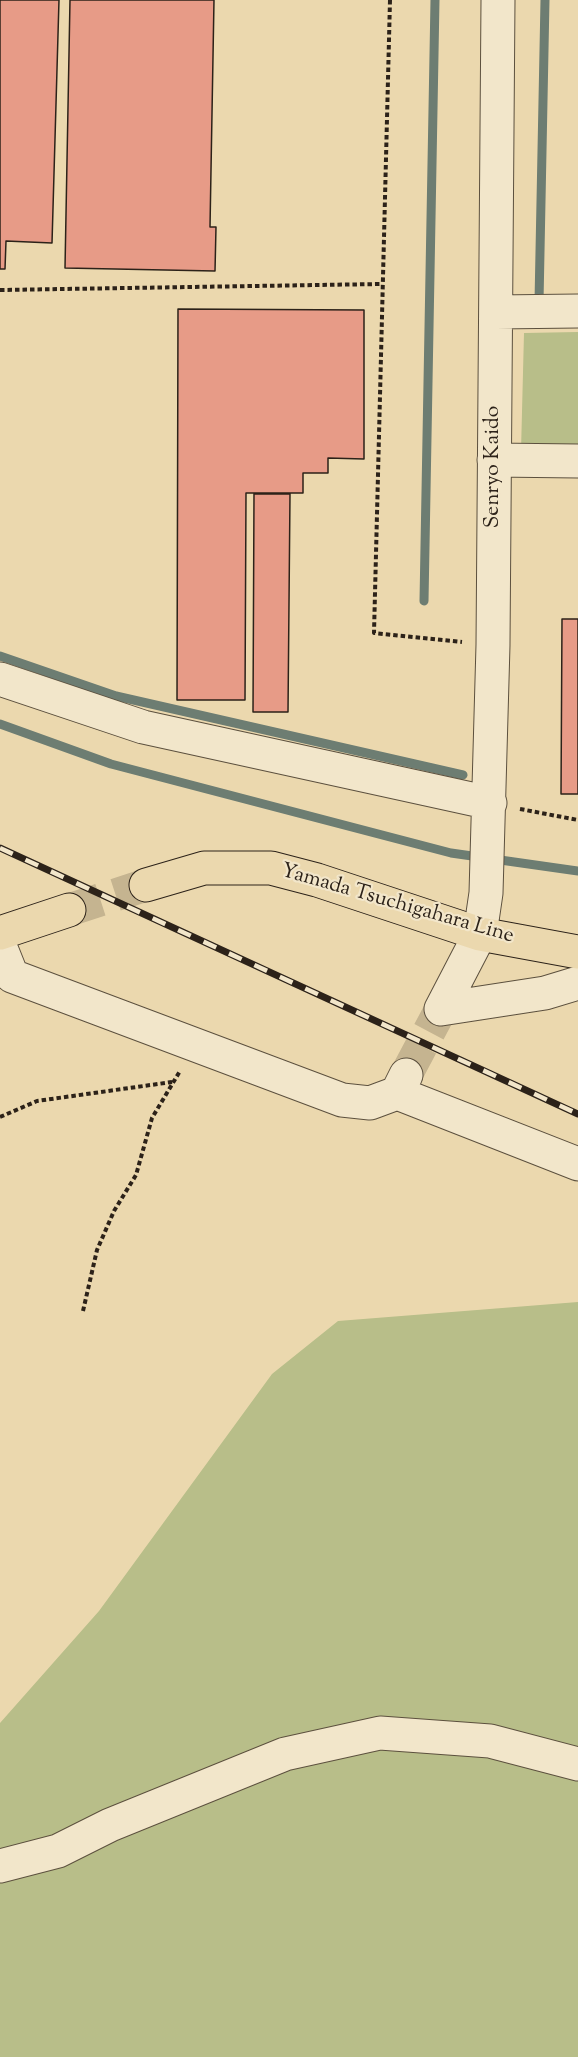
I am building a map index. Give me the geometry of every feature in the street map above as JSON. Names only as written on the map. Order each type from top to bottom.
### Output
[{"type":"main road","name":"Yamada Tsuchigahara Line","points":[[146,885],[204,868],[271,868],[317,880],[480,934],[578,952]]},
{"type":"main road","points":[[0,933],[69,910]]},
{"type":"street","name":"Senryo Kaido","points":[[498,0],[493,645],[486,893],[480,934],[441,1009],[545,993],[578,983]]},
{"type":"street","points":[[495,312],[578,311]]},
{"type":"street","points":[[494,460],[578,461]]},
{"type":"street","points":[[0,679],[143,727],[490,813]]},
{"type":"street","points":[[0,946],[12,976],[342,1100],[370,1103],[402,1084],[578,1164]]},
{"type":"street","points":[[0,1866],[58,1851],[110,1825],[285,1754],[380,1733],[490,1741],[578,1764]]},
{"type":"path","points":[[390,0],[381,284],[374,633],[493,645]]},
{"type":"path","points":[[0,290],[381,284]]},
{"type":"path","points":[[490,813],[578,820]]},
{"type":"path","points":[[83,1311],[97,1250],[114,1211],[136,1175],[152,1118],[172,1082],[199,1046]]},
{"type":"path","points":[[0,1117],[37,1101],[172,1082]]},
{"type":"green space","points":[[578,332],[578,452],[521,451],[524,333]]},
{"type":"green space","points":[[578,1302],[578,2057],[0,2057],[0,1723],[99,1611],[272,1374],[338,1321]]},
{"type":"building","points":[[0,0],[59,0],[52,243],[6,241],[5,269],[0,269]]},
{"type":"building","points":[[70,0],[214,0],[210,227],[216,227],[215,271],[65,268]]},
{"type":"building","points":[[178,309],[364,310],[364,459],[328,458],[328,473],[303,473],[303,493],[246,493],[245,700],[177,700]]},
{"type":"building","points":[[254,494],[290,494],[288,712],[253,712]]},
{"type":"building","points":[[562,619],[578,619],[578,794],[561,794]]},
{"type":"waterway","points":[[424,601],[435,0]]},
{"type":"waterway","points":[[539,302],[545,0]]},
{"type":"waterway","points":[[0,656],[116,696],[463,775]]},
{"type":"waterway","points":[[0,724],[111,764],[451,853],[578,871]]},
{"type":"tunnel","points":[[69,910],[146,885]]},
{"type":"tunnel","points":[[406,1075],[441,1009]]},
{"type":"railway","points":[[0,848],[578,1114]]}]
